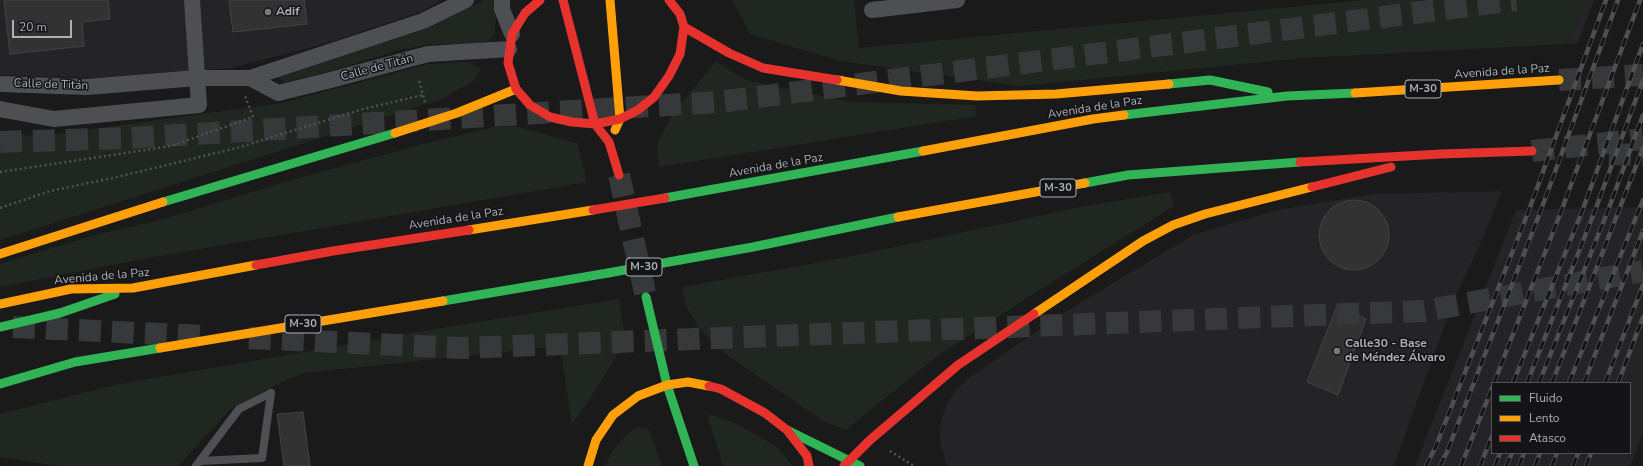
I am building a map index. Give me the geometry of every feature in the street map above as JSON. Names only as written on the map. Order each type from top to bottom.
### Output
[{"type":"main road","points":[[540,0],[525,13],[510,42],[508,63],[516,89],[530,105],[550,117],[572,122],[595,124],[620,119],[638,110],[654,97],[669,76],[680,54],[683,41],[682,14]]},
{"type":"main road","points":[[563,0],[595,124],[609,142],[619,175]]},
{"type":"main road","points":[[609,142],[620,119],[610,0]]},
{"type":"main road","points":[[669,0],[682,14],[729,53],[763,68],[901,91],[977,96],[1014,96],[1056,94],[1210,80],[1287,96]]},
{"type":"main road","name":"Avenida de la Paz","points":[[0,304],[71,289],[133,288],[333,251],[665,198],[1093,119],[1287,96],[1378,92],[1559,80]]},
{"type":"main road","points":[[0,254],[119,215],[372,141],[457,113],[516,89]]},
{"type":"main road","name":"M-30","points":[[0,384],[75,362],[608,273],[753,247],[897,217],[1128,175],[1279,163],[1441,154],[1532,151]]},
{"type":"main road","points":[[846,463],[870,440],[958,365],[1143,241],[1173,225],[1206,214],[1441,154]]},
{"type":"main road","points":[[0,327],[60,313],[133,288]]},
{"type":"main road","points":[[646,297],[667,385],[694,466]]},
{"type":"main road","points":[[588,466],[596,440],[613,415],[638,396],[667,385],[688,382],[721,389],[765,413],[787,430],[846,463],[860,466]]},
{"type":"main road","points":[[787,430],[807,456],[809,466]]},
{"type":"street","points":[[0,109],[54,119],[199,105],[192,0]]},
{"type":"street","name":"Calle de Titán","points":[[0,84],[87,87],[197,78],[250,78],[423,21],[466,0]]},
{"type":"street","points":[[502,0],[502,9],[510,42]]},
{"type":"street","points":[[872,10],[957,0]]},
{"type":"street","name":"Calle de Titán","points":[[250,78],[278,93],[428,54],[510,42]]},
{"type":"lane","points":[[271,393],[262,458],[198,464],[240,409],[271,393]]},
{"type":"path","points":[[419,81],[426,105]]},
{"type":"path","points":[[0,208],[50,190],[113,178],[237,148],[363,109],[423,95]]},
{"type":"path","points":[[0,172],[171,146],[252,117],[245,96]]},
{"type":"path","points":[[890,451],[914,466]]},
{"type":"shaded area","points":[[0,0],[442,0],[420,12],[331,42],[231,68],[99,78],[0,75]]},
{"type":"shaded area","points":[[485,0],[493,0],[496,19],[494,35],[488,41],[475,44],[430,44],[398,50],[328,72],[286,82],[275,77],[426,29]]},
{"type":"shaded area","points":[[732,0],[854,0],[859,48],[1365,0],[1586,0],[1565,44],[1303,58],[1020,86],[840,61],[750,34]]},
{"type":"shaded area","points":[[1586,0],[1594,0],[1578,43],[1565,44]]},
{"type":"shaded area","points":[[716,61],[745,80],[851,102],[975,105],[977,116],[659,167],[657,144],[673,113]]},
{"type":"shaded area","points":[[468,62],[481,69],[474,81],[442,99],[0,240],[0,134],[41,136],[282,103],[429,64]]},
{"type":"shaded area","points":[[514,126],[577,143],[587,182],[137,260],[0,287],[0,264],[92,236],[164,219],[295,179],[423,144],[494,127]]},
{"type":"shaded area","points":[[1502,191],[1484,236],[1454,299],[1394,466],[947,466],[940,443],[940,430],[942,418],[948,402],[956,390],[969,378],[1062,314],[1193,235],[1277,210],[1373,194]]},
{"type":"shaded area","points":[[1170,192],[1174,206],[1030,296],[935,358],[846,430],[823,421],[724,353],[698,327],[686,306],[682,287],[848,257],[1080,207]]},
{"type":"shaded area","points":[[1643,207],[1643,435],[1630,466],[1415,466],[1516,210]]},
{"type":"shaded area","points":[[619,299],[624,331],[618,353],[586,405],[572,424],[560,346],[303,373],[276,385],[231,409],[178,466],[58,466],[0,457],[0,414],[114,385]]},
{"type":"shaded area","points":[[707,415],[730,421],[759,436],[780,450],[792,466],[723,466]]},
{"type":"shaded area","points":[[638,427],[646,428],[650,432],[662,466],[605,466],[612,452],[626,435]]},
{"type":"building","points":[[4,0],[108,0],[110,19],[82,22],[84,46],[10,54]]},
{"type":"building","name":"Adif","points":[[229,0],[304,0],[307,24],[233,32]]},
{"type":"building","points":[[1354,200],[1373,206],[1383,216],[1389,235],[1383,254],[1373,264],[1354,270],[1335,264],[1325,254],[1319,235],[1325,216],[1335,206]]},
{"type":"building","name":"Calle30 - Base de Méndez Álvaro","points":[[1337,306],[1366,319],[1338,395],[1307,382]]},
{"type":"building","points":[[303,412],[310,466],[284,466],[277,414]]},
{"type":"tunnel","points":[[0,142],[129,138],[719,102],[1516,0]]},
{"type":"tunnel","points":[[1559,80],[1643,75]]},
{"type":"tunnel","points":[[1532,151],[1643,139]]},
{"type":"tunnel","points":[[1609,154],[1643,155]]},
{"type":"tunnel","points":[[619,175],[646,297]]},
{"type":"tunnel","points":[[249,338],[460,348],[1424,311],[1643,271]]},
{"type":"tunnel","points":[[13,327],[205,336]]},
{"type":"railway","points":[[1426,466],[1436,446],[1529,210],[1606,0]]},
{"type":"railway","points":[[1440,466],[1447,452],[1541,210],[1618,0]]},
{"type":"railway","points":[[1494,382],[1562,209],[1640,0]]},
{"type":"railway","points":[[1513,382],[1583,209],[1643,44]]},
{"type":"railway","points":[[1527,382],[1596,208],[1643,80]]},
{"type":"railway","points":[[1539,382],[1609,208],[1643,115]]},
{"type":"railway","points":[[1552,382],[1643,148]]},
{"type":"railway","points":[[1569,382],[1643,200]]},
{"type":"railway","points":[[1584,382],[1643,231]]},
{"type":"railway","points":[[1605,382],[1643,285]]},
{"type":"railway","points":[[1618,382],[1643,317]]},
{"type":"railway","points":[[1461,466],[1491,391]]},
{"type":"railway","points":[[1480,466],[1491,438]]},
{"type":"railway","points":[[1495,466],[1500,454]]},
{"type":"railway","points":[[1506,466],[1512,454]]},
{"type":"railway","points":[[1519,466],[1524,454]]},
{"type":"railway","points":[[1535,466],[1540,454]]},
{"type":"railway","points":[[1552,466],[1557,454]]},
{"type":"railway","points":[[1573,466],[1578,454]]},
{"type":"railway","points":[[1586,466],[1591,454]]},
{"type":"traffic: fast","points":[[1169,84],[1210,80],[1268,92]]},
{"type":"traffic: fast","points":[[1124,115],[1287,96],[1355,93]]},
{"type":"traffic: fast","points":[[163,202],[395,133]]},
{"type":"traffic: fast","points":[[665,198],[923,151]]},
{"type":"traffic: fast","points":[[1085,183],[1128,175],[1300,162]]},
{"type":"traffic: fast","points":[[680,260],[753,247],[898,217]]},
{"type":"traffic: fast","points":[[608,273],[680,260]]},
{"type":"traffic: fast","points":[[443,301],[608,273]]},
{"type":"traffic: fast","points":[[0,327],[60,313],[115,294]]},
{"type":"traffic: fast","points":[[646,297],[667,385],[694,466]]},
{"type":"traffic: fast","points":[[0,384],[75,362],[160,348]]},
{"type":"traffic: fast","points":[[787,430],[860,466]]},
{"type":"traffic: slow","points":[[610,0],[620,119],[615,130]]},
{"type":"traffic: slow","points":[[837,80],[901,91],[977,96],[1056,94],[1169,84]]},
{"type":"traffic: slow","points":[[1355,93],[1559,80]]},
{"type":"traffic: slow","points":[[395,133],[457,113],[516,89]]},
{"type":"traffic: slow","points":[[923,151],[1093,119],[1124,115]]},
{"type":"traffic: slow","points":[[898,217],[1085,183]]},
{"type":"traffic: slow","points":[[1034,314],[1143,241],[1173,225],[1205,214],[1312,187]]},
{"type":"traffic: slow","points":[[0,254],[163,202]]},
{"type":"traffic: slow","points":[[469,230],[593,210]]},
{"type":"traffic: slow","points":[[0,304],[71,289],[133,288],[256,265]]},
{"type":"traffic: slow","points":[[160,348],[443,301]]},
{"type":"traffic: slow","points":[[588,466],[596,440],[613,415],[638,396],[667,385],[688,382],[709,386]]},
{"type":"traffic: jam","points":[[540,0],[525,13],[512,34],[508,63],[516,89],[530,105],[550,117],[572,122],[595,124],[620,119],[638,110],[654,97],[669,76],[680,54],[684,27],[680,14],[669,0]]},
{"type":"traffic: jam","points":[[563,0],[595,124],[609,142],[619,175]]},
{"type":"traffic: jam","points":[[684,27],[729,53],[763,68],[837,80]]},
{"type":"traffic: jam","points":[[1300,162],[1441,154],[1532,151]]},
{"type":"traffic: jam","points":[[1312,187],[1391,167]]},
{"type":"traffic: jam","points":[[593,210],[665,198]]},
{"type":"traffic: jam","points":[[256,265],[333,251],[469,230]]},
{"type":"traffic: jam","points":[[844,466],[870,440],[958,365],[1034,314]]},
{"type":"traffic: jam","points":[[709,386],[721,389],[765,413],[787,430],[807,456],[809,466]]},
{"type":"place","name":"Adif","points":[[268,12]]},
{"type":"place","name":"Calle30 - Base de Méndez Álvaro","points":[[1337,351]]}]
